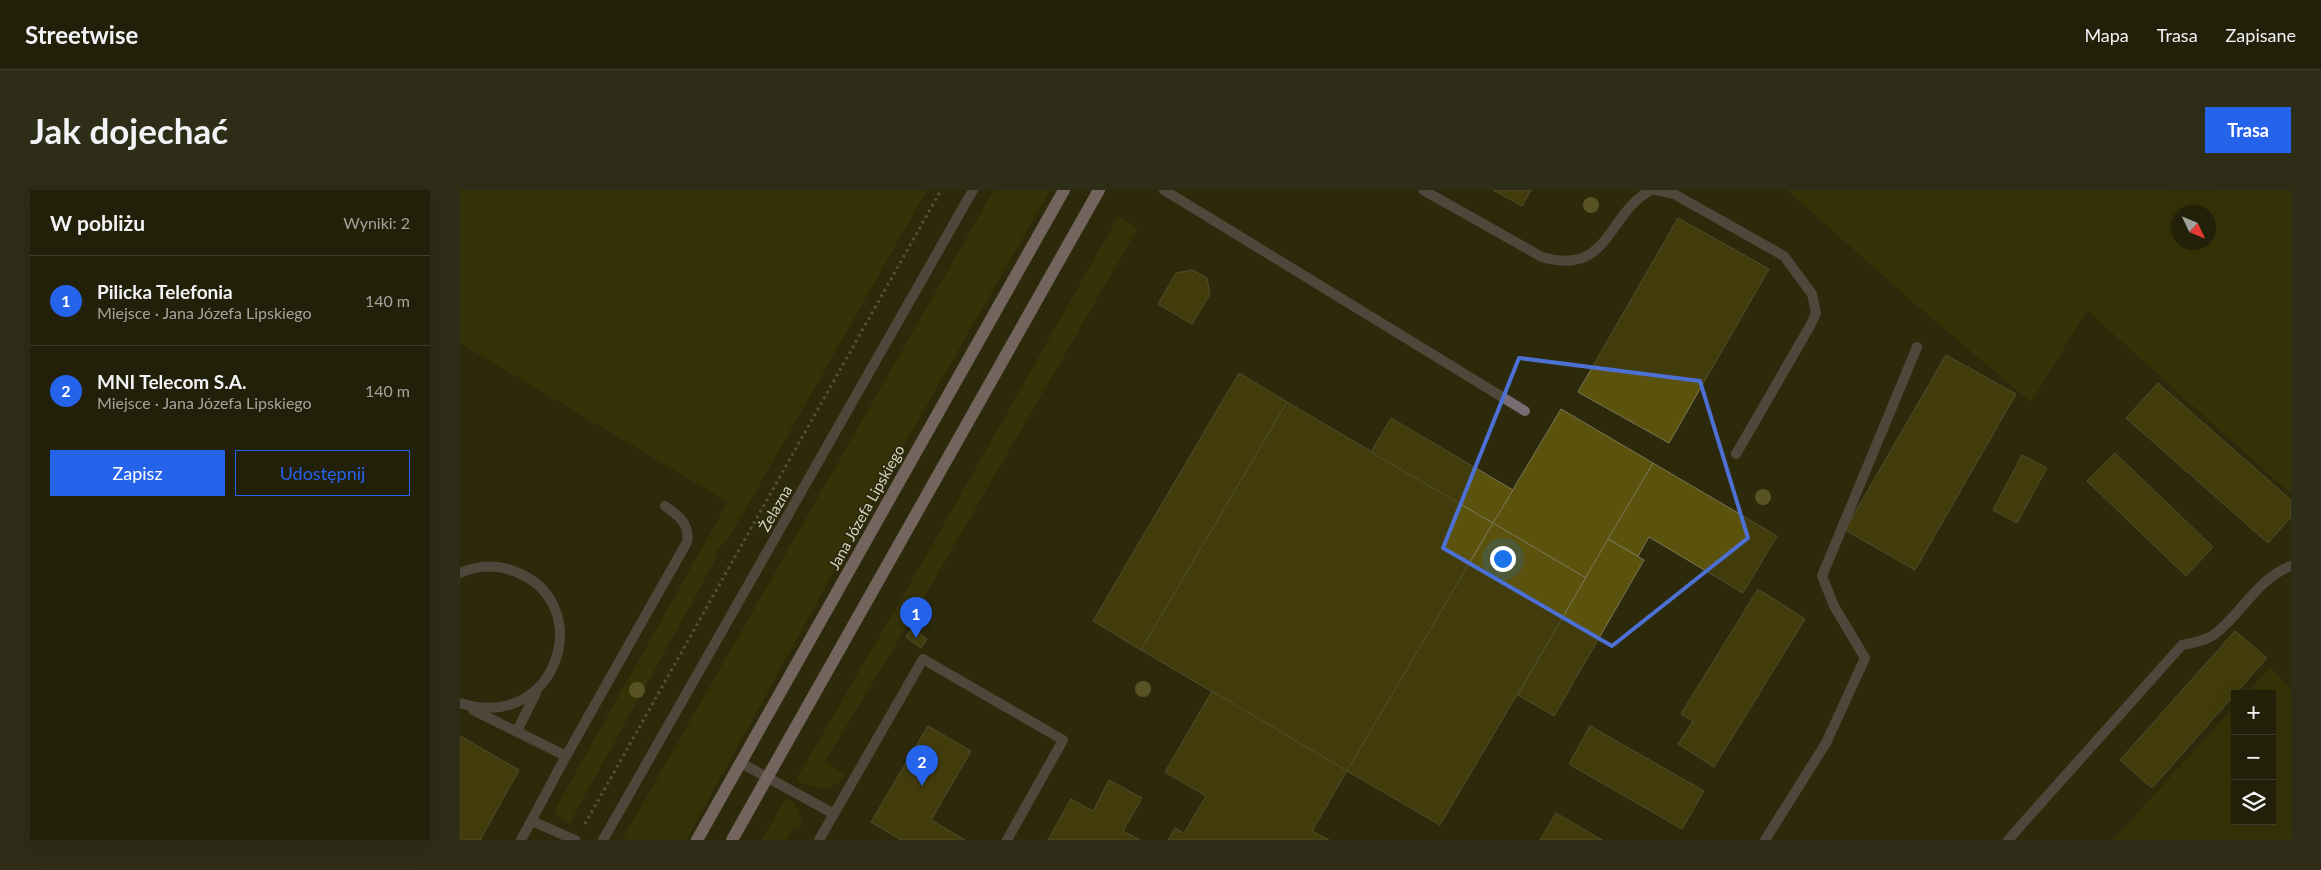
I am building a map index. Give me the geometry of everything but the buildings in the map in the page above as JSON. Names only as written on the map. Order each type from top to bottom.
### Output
[{"type":"main road","name":"Jana Józefa Lipskiego","points":[[697,840],[1064,190]]},
{"type":"main road","points":[[732,840],[1099,190]]},
{"type":"street","name":"Żelazna","points":[[603,840],[973,190]]},
{"type":"street","points":[[1164,190],[1525,411]]},
{"type":"street","points":[[1423,190],[1542,257],[1568,262],[1596,250],[1612,234],[1630,204],[1651,190]]},
{"type":"street","points":[[1656,190],[1674,194],[1784,256],[1793,265],[1814,299],[1816,313],[1810,326],[1736,454]]},
{"type":"street","points":[[1765,840],[1826,743],[1865,658],[1834,606],[1822,576],[1917,347]]},
{"type":"street","points":[[521,840],[566,756],[687,542],[689,532],[685,522],[665,506]]},
{"type":"street","points":[[460,572],[489,566],[506,568],[522,574],[536,584],[547,597],[555,612],[560,646],[556,662],[548,677],[537,690],[524,700],[492,709],[474,708],[460,703]]},
{"type":"street","points":[[2008,840],[2182,645],[2195,643],[2214,635],[2261,586],[2279,570],[2291,566]]},
{"type":"street","points":[[819,840],[923,659],[1063,740],[1007,840]]},
{"type":"street","points":[[516,731],[537,690]]},
{"type":"street","points":[[460,703],[566,756]]},
{"type":"street","points":[[741,763],[834,814]]},
{"type":"street","points":[[532,821],[578,836]]},
{"type":"path","points":[[578,836],[941,190]]},
{"type":"highlighted area","points":[[1519,358],[1700,381],[1748,538],[1612,646],[1443,548]]},
{"type":"shaded area","points":[[460,190],[927,190],[744,512],[728,538],[715,553],[717,557],[569,824],[556,816],[557,806],[728,502],[460,343]]},
{"type":"shaded area","points":[[994,190],[1050,190],[893,464],[686,840],[622,840]]},
{"type":"shaded area","points":[[1787,190],[2291,190],[2291,494],[2087,310],[2031,402],[1914,303]]},
{"type":"shaded area","points":[[1118,217],[1138,228],[913,616],[825,761],[843,773],[844,777],[833,786],[822,789],[796,780],[921,565]]},
{"type":"shaded area","points":[[2270,668],[2291,689],[2291,840],[2113,840],[2231,710],[2231,825],[2276,825],[2276,690],[2250,690]]},
{"type":"shaded area","points":[[786,798],[799,810],[801,828],[794,826],[787,840],[762,840]]},
{"type":"place","name":"Pilicka Telefonia","points":[[916,638]]},
{"type":"place","name":"MNI Telecom S.A.","points":[[922,786]]}]
